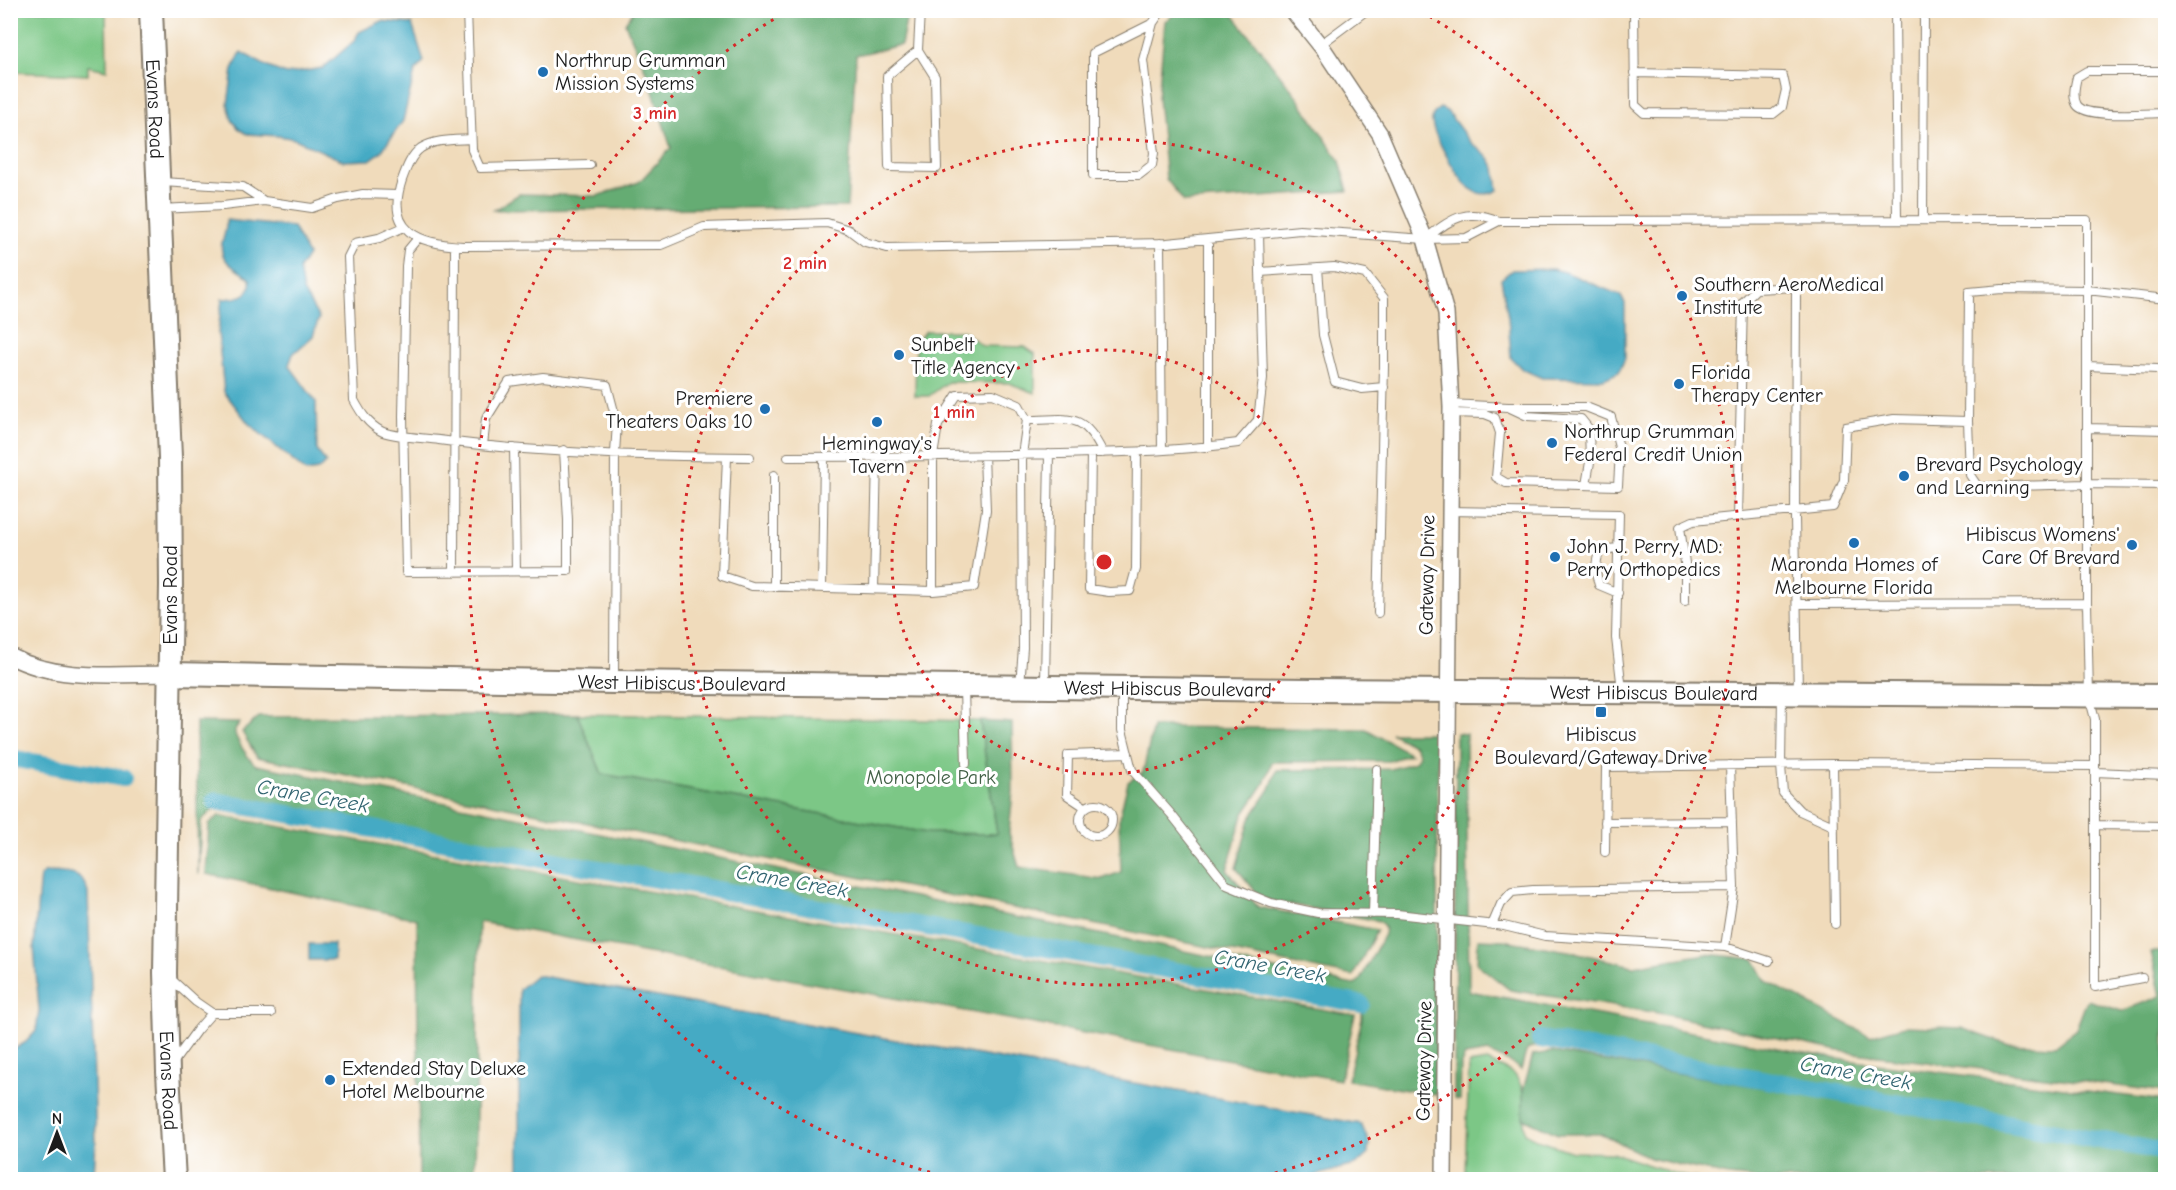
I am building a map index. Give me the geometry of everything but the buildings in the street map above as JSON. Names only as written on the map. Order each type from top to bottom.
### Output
[{"type":"street","name":"Evans Road","points":[[151,10],[170,457],[170,674],[165,972],[174,1179]]},
{"type":"street","name":"Gateway Drive","points":[[1292,10],[1320,45],[1380,134],[1425,239],[1446,313],[1450,409],[1444,1179]]},
{"type":"street","points":[[10,656],[22,662],[65,674],[170,674]]},
{"type":"street","name":"West Hibiscus Boulevard","points":[[170,674],[1020,687],[2166,696]]},
{"type":"lane","points":[[467,10],[471,150],[480,168],[590,165]]},
{"type":"lane","points":[[918,50],[887,76],[889,167],[937,168],[935,77],[918,50],[920,10]]},
{"type":"lane","points":[[1153,22],[1093,53],[1093,175],[1139,175],[1152,165],[1154,153],[1143,60],[1153,22],[1162,10]]},
{"type":"lane","points":[[1320,45],[1367,10]]},
{"type":"lane","points":[[1634,10],[1634,73],[1635,105],[1644,113],[1773,114],[1782,107],[1786,90],[1783,76],[1634,73]]},
{"type":"lane","points":[[1895,10],[1897,220]]},
{"type":"lane","points":[[1923,220],[1924,10]]},
{"type":"lane","points":[[2166,71],[2086,71],[2077,77],[2075,89],[2075,103],[2081,110],[2097,114],[2166,113]]},
{"type":"lane","points":[[471,139],[440,141],[422,147],[406,168],[397,195],[398,216],[404,227],[418,238],[455,246],[661,245],[704,227],[827,223],[849,230],[865,242],[887,248],[1160,243],[1300,230],[1425,239],[1466,238],[1499,220]]},
{"type":"lane","points":[[158,182],[243,187],[264,201]]},
{"type":"lane","points":[[159,209],[223,206],[264,201],[312,208],[338,198],[363,194],[397,195]]},
{"type":"lane","points":[[1425,239],[1455,217],[1485,215],[1499,220],[2087,220],[2087,603],[2089,696],[2095,718],[2095,987],[2142,978]]},
{"type":"lane","points":[[404,227],[379,238],[355,243],[348,257],[354,400],[365,418],[382,432],[514,448],[750,458]]},
{"type":"lane","points":[[788,457],[1137,452],[1238,443],[1258,420],[1263,378],[1259,234]]},
{"type":"lane","points":[[418,238],[408,250],[406,266],[403,435],[406,572],[567,571],[564,450]]},
{"type":"lane","points":[[1208,239],[1208,447]]},
{"type":"lane","points":[[1160,243],[1162,450]]},
{"type":"lane","points":[[454,572],[455,246]]},
{"type":"lane","points":[[1260,272],[1334,267],[1365,274],[1384,298],[1378,613]]},
{"type":"lane","points":[[1318,268],[1323,335],[1335,382],[1362,389],[1384,387]]},
{"type":"lane","points":[[1738,517],[1743,302],[1756,290],[1796,286],[1797,604],[1790,693],[1781,765],[1783,793],[1800,811],[1833,826]]},
{"type":"lane","points":[[2166,299],[2087,290],[2002,289],[1969,292],[1968,421],[1970,475],[1978,487],[2087,484],[2166,485]]},
{"type":"lane","points":[[2087,366],[2157,369]]},
{"type":"lane","points":[[483,445],[486,419],[510,382],[543,377],[607,385],[617,423],[614,682]]},
{"type":"lane","points":[[933,591],[933,456],[938,425],[957,395],[993,394],[1018,405],[1027,420],[1022,454],[1023,648],[1020,687]]},
{"type":"lane","points":[[1508,407],[1527,416],[1581,419],[1589,429],[1590,462],[1586,485]]},
{"type":"lane","points":[[1586,407],[1611,417],[1620,451],[1618,486],[1506,483],[1496,477],[1500,433],[1495,418],[1485,414],[1450,409],[1586,407]]},
{"type":"lane","points":[[1685,602],[1685,563],[1680,527],[1693,521],[1833,507],[1844,480],[1846,427],[1894,419],[1968,421]]},
{"type":"lane","points":[[1027,420],[1078,420],[1094,433],[1103,453]]},
{"type":"lane","points":[[2087,428],[2166,430]]},
{"type":"lane","points":[[514,448],[516,571]]},
{"type":"lane","points":[[1091,453],[1089,589],[1109,592],[1130,591],[1136,569],[1137,452]]},
{"type":"lane","points":[[1045,687],[1049,454]]},
{"type":"lane","points":[[727,457],[722,576],[752,586],[933,591],[974,586],[986,510],[984,455]]},
{"type":"lane","points":[[822,588],[824,457]]},
{"type":"lane","points":[[874,590],[877,457]]},
{"type":"lane","points":[[774,474],[774,586]]},
{"type":"lane","points":[[1449,511],[1619,514],[1616,638],[1622,692]]},
{"type":"lane","points":[[1618,548],[1600,550],[1596,560],[1599,585],[1618,593]]},
{"type":"lane","points":[[1797,604],[2087,603]]},
{"type":"lane","points":[[964,686],[966,764]]},
{"type":"lane","points":[[1122,688],[1122,730],[1132,770],[1171,814],[1227,885],[1271,903],[1318,913],[1397,914],[1492,925],[1545,936],[1725,947],[1769,961]]},
{"type":"lane","points":[[1085,807],[1067,795],[1068,755],[1128,753]]},
{"type":"lane","points":[[1833,764],[1835,924]]},
{"type":"lane","points":[[1605,852],[1606,767],[1833,764],[2095,769],[2166,775]]},
{"type":"lane","points":[[1725,947],[1734,886],[1730,765]]},
{"type":"lane","points":[[1372,914],[1377,769]]},
{"type":"lane","points":[[1100,804],[1109,810],[1112,820],[1108,830],[1099,836],[1084,831],[1081,827],[1080,816],[1085,807],[1100,804]]},
{"type":"lane","points":[[1605,822],[1732,821]]},
{"type":"lane","points":[[2095,825],[2166,826]]},
{"type":"lane","points":[[1492,925],[1501,904],[1512,892],[1734,886]]},
{"type":"lane","points":[[165,972],[196,1002],[212,1013],[271,1013]]},
{"type":"lane","points":[[168,1072],[183,1048],[212,1013]]},
{"type":"green space","points":[[11,10],[106,11],[107,70],[88,66],[88,75],[11,72]]},
{"type":"green space","points":[[634,10],[908,11],[901,45],[856,55],[847,207],[494,210],[519,194],[597,196],[639,182],[671,148],[649,79],[625,23]]},
{"type":"green space","points":[[1180,11],[1230,11],[1295,94],[1340,161],[1348,191],[1184,202],[1166,179],[1158,98],[1165,21]]},
{"type":"green space","points":[[925,331],[963,331],[983,346],[1025,347],[1035,354],[1035,393],[1009,383],[948,382],[929,396],[915,396],[916,342]]},
{"type":"green space","name":"Monopole Park","points":[[577,714],[980,721],[997,834],[927,833],[602,774]]},
{"type":"green space","points":[[577,714],[602,774],[927,833],[997,834],[980,721],[1012,723],[1013,791],[1009,833],[1019,867],[1102,879],[1121,872],[1119,819],[1128,782],[1143,772],[1153,727],[1366,729],[1411,754],[1389,761],[1272,762],[1264,784],[1243,815],[1227,870],[1258,907],[1377,930],[1353,976],[257,757],[242,732],[259,717]]},
{"type":"green space","points":[[196,722],[240,723],[235,734],[246,754],[256,765],[1354,985],[1360,980],[1384,934],[1383,925],[1379,921],[1262,899],[1236,868],[1250,819],[1270,789],[1277,770],[1391,769],[1415,762],[1419,755],[1415,746],[1391,733],[1438,733],[1436,1095],[1348,1080],[1362,1018],[1362,1012],[1356,1007],[220,807],[214,809],[201,821],[198,875]]},
{"type":"green space","points":[[1456,733],[1466,734],[1469,991],[1838,1059],[2165,1101],[2165,1146],[1553,1043],[1529,1048],[1521,1070],[1488,1052],[1465,1056],[1461,1064],[1460,1100],[1454,1099]]},
{"type":"green space","points":[[219,816],[1355,1015],[1340,1080],[479,922],[475,1179],[419,1179],[417,919],[206,874],[209,824]]},
{"type":"green space","points":[[1478,939],[1503,940],[1574,952],[1633,966],[1706,954],[1754,959],[1766,981],[1870,1036],[1904,1026],[1961,1028],[2006,1044],[2055,1046],[2076,1029],[2087,1000],[2122,1011],[2161,996],[2151,952],[2165,952],[2165,1092],[1839,1051],[1658,1013],[1510,990],[1477,964]]},
{"type":"green space","points":[[1552,1052],[2165,1155],[2165,1179],[1767,1180],[1728,1176],[1650,1158],[1602,1134],[1558,1134],[1523,1118],[1523,1090],[1533,1055]]},
{"type":"green space","points":[[1487,1061],[1507,1070],[1518,1080],[1523,1094],[1525,1133],[1540,1141],[1573,1152],[1613,1153],[1682,1176],[1699,1179],[1467,1180],[1465,1174],[1469,1064]]},
{"type":"water","points":[[382,21],[412,24],[424,61],[415,71],[403,121],[381,152],[370,160],[343,161],[295,139],[247,134],[232,120],[228,104],[233,69],[241,52],[286,74],[323,68],[354,41],[359,32]]},
{"type":"water","points":[[1440,108],[1447,111],[1470,142],[1489,158],[1495,168],[1498,190],[1488,193],[1477,192],[1466,185],[1460,177],[1441,146],[1433,126],[1433,116]]},
{"type":"water","points":[[226,220],[293,227],[308,255],[299,269],[303,291],[319,318],[313,336],[293,354],[289,365],[316,402],[317,450],[326,463],[318,470],[306,472],[249,424],[224,392],[218,333],[222,299],[243,295],[249,290],[250,285],[250,279],[230,265],[223,255],[222,243]]},
{"type":"water","points":[[1552,269],[1565,272],[1620,295],[1625,303],[1625,358],[1619,372],[1604,379],[1542,378],[1522,369],[1511,358],[1508,317],[1501,279],[1512,270]]},
{"type":"water","points":[[46,872],[73,874],[82,880],[88,893],[96,1143],[94,1174],[88,1179],[11,1179],[11,1051],[26,1042],[36,1031],[39,1010],[34,947],[40,876]]},
{"type":"water","points":[[309,944],[334,944],[334,960],[309,960]]},
{"type":"water","points":[[536,975],[1361,1124],[1369,1142],[1368,1154],[1357,1164],[1300,1180],[519,1179],[519,989]]},
{"type":"waterway","name":"Crane Creek","points":[[10,758],[123,778]]},
{"type":"waterway","name":"Crane Creek","points":[[215,801],[1361,1004]]},
{"type":"waterway","name":"Crane Creek","points":[[1540,1039],[2166,1152]]},
{"type":"place","name":"Northrup Grumman Mission Systems","points":[[543,72]]},
{"type":"place","name":"Southern AeroMedical Institute","points":[[1682,296]]},
{"type":"place","name":"Sunbelt Title Agency","points":[[899,355]]},
{"type":"place","name":"Florida Therapy Center","points":[[1679,384]]},
{"type":"place","name":"Premiere Theaters Oaks 10","points":[[765,409]]},
{"type":"place","name":"Hemingway's Tavern","points":[[877,422]]},
{"type":"place","name":"Northrup Grumman Federal Credit Union","points":[[1552,443]]},
{"type":"place","name":"Brevard Psychology and Learning","points":[[1904,476]]},
{"type":"place","name":"Maronda Homes of Melbourne Florida","points":[[1854,543]]},
{"type":"place","name":"Hibiscus Womens' Care Of Brevard","points":[[2132,545]]},
{"type":"place","name":"John J. Perry, MD: Perry Orthopedics","points":[[1555,557]]},
{"type":"place","name":"Hibiscus Boulevard/Gateway Drive","points":[[1601,712]]},
{"type":"place","name":"Extended Stay Deluxe Hotel Melbourne","points":[[330,1080]]}]
